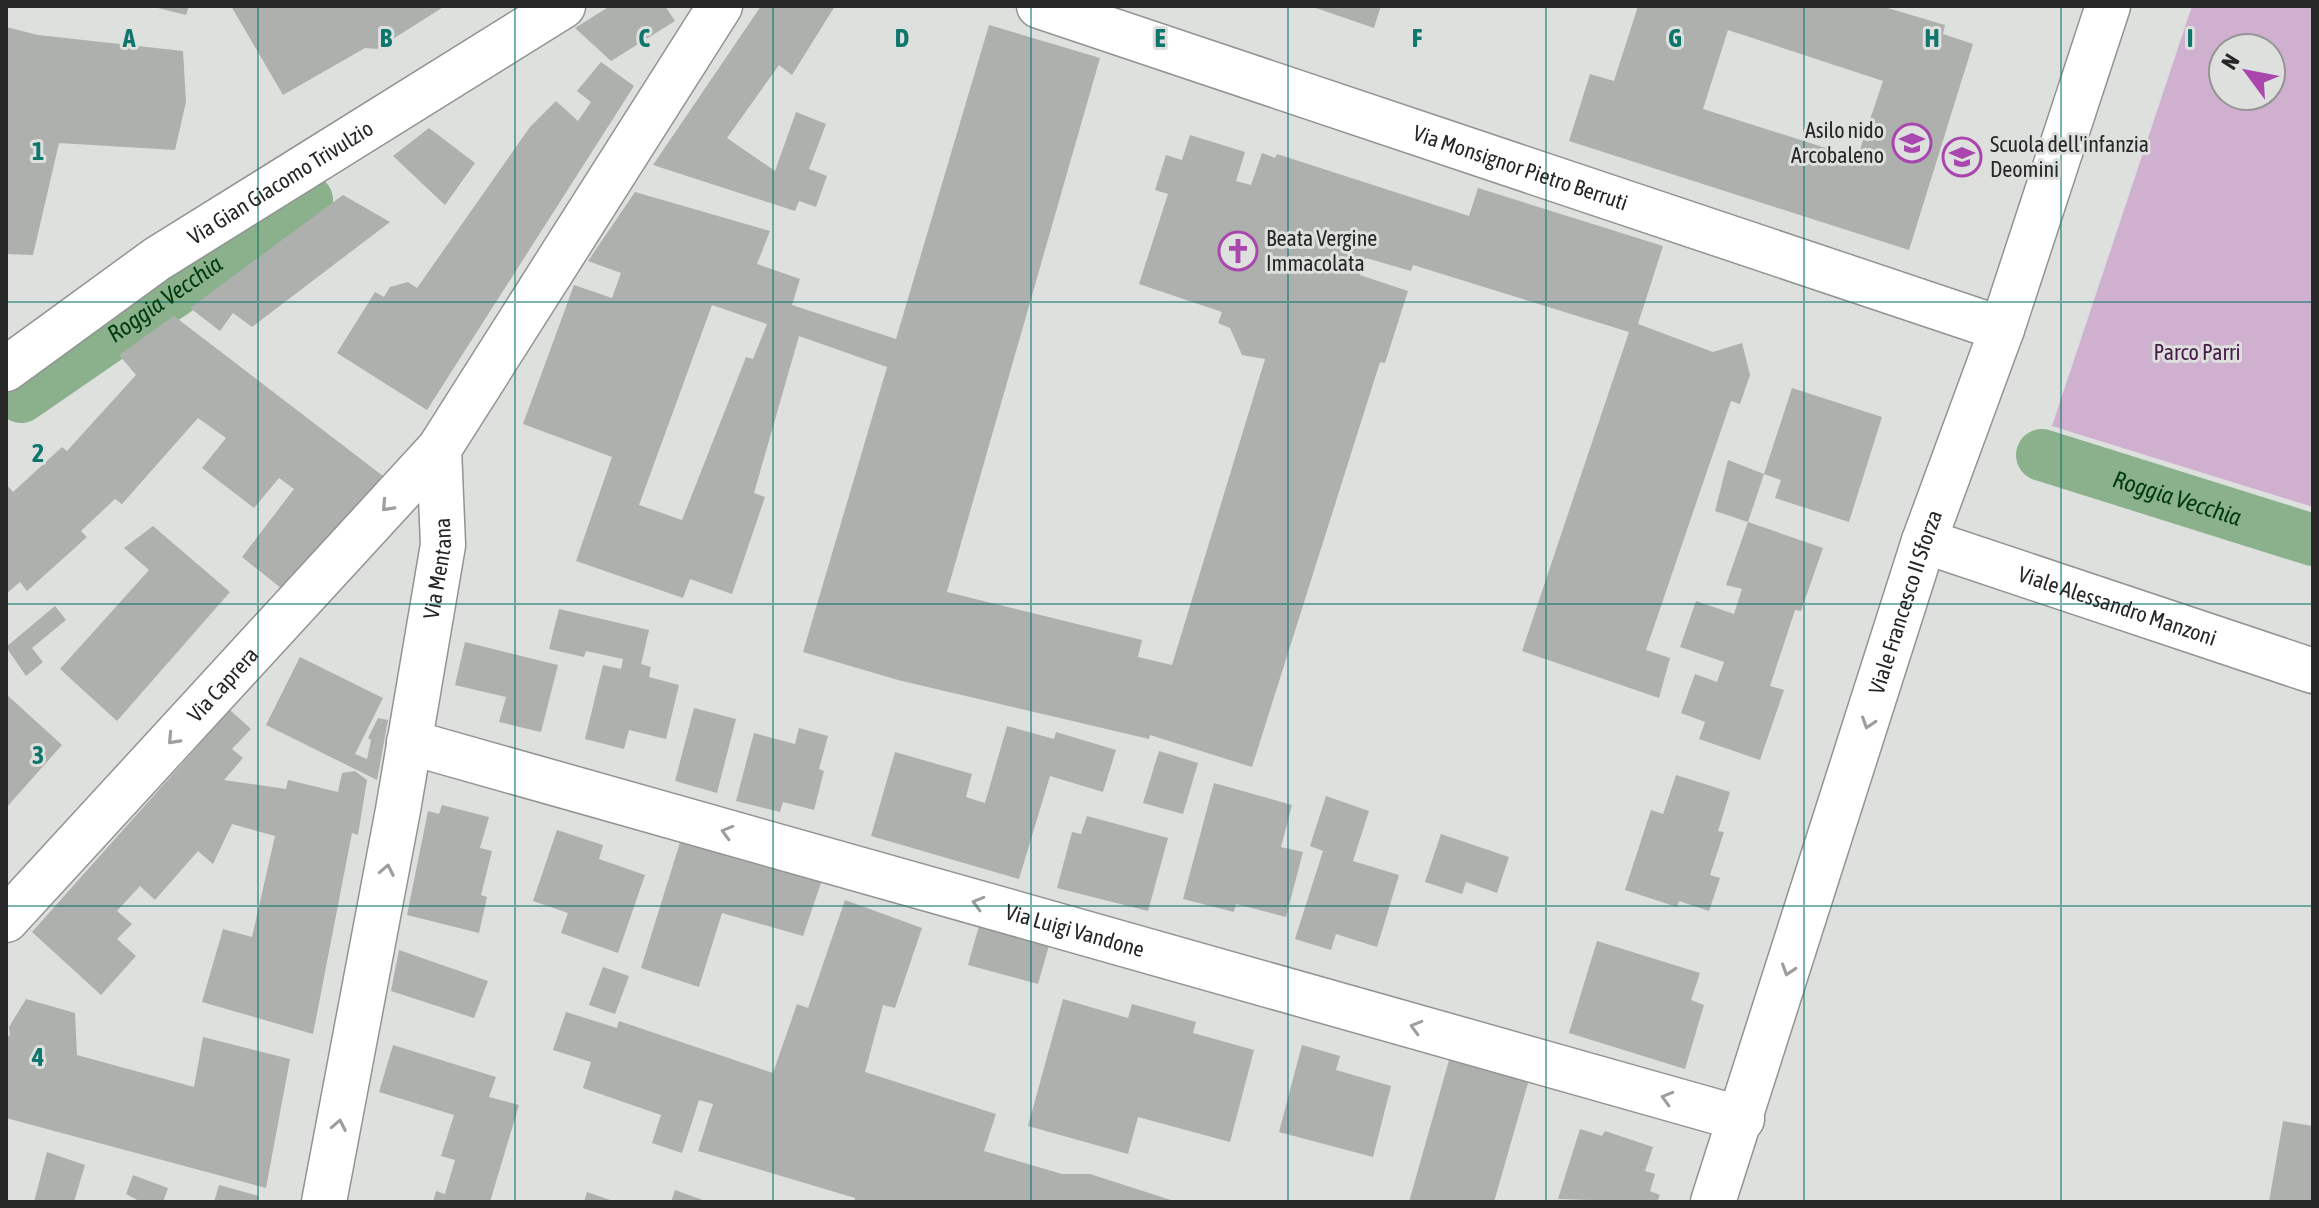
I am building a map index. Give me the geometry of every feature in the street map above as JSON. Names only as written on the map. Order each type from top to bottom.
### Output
[{"type":"street","name":"Via Gian Giacomo Trivulzio","points":[[6,369],[157,259],[563,6]]},
{"type":"street","points":[[439,449],[720,6]]},
{"type":"street","name":"Via Monsignor Pietro Berruti","points":[[1039,6],[2002,329]]},
{"type":"street","name":"Viale Francesco II Sforza","points":[[1713,1202],[1924,541],[2002,329],[2108,6]]},
{"type":"street","name":"Via Mentana","points":[[324,1202],[443,545],[439,449]]},
{"type":"street","name":"Via Caprera","points":[[6,920],[439,449]]},
{"type":"street","name":"Viale Alessandro Manzoni","points":[[1924,541],[2313,671]]},
{"type":"street","name":"Via Luigi Vandone","points":[[409,742],[1742,1119]]},
{"type":"green space","name":"Parco Parri","points":[[2192,6],[2313,6],[2313,507],[2052,426]]},
{"type":"building","points":[[150,6],[189,6],[186,15]]},
{"type":"building","points":[[231,6],[445,6],[377,49],[365,48],[283,95]]},
{"type":"building","points":[[610,6],[665,6],[675,21],[611,61],[575,28]]},
{"type":"building","points":[[761,6],[835,6],[792,75],[779,65],[727,138],[775,171],[796,112],[826,124],[809,169],[827,176],[816,207],[799,201],[795,211],[653,165]]},
{"type":"building","points":[[1310,6],[1381,6],[1374,28]]},
{"type":"building","points":[[1638,6],[1881,6],[1945,25],[1943,34],[1973,44],[1909,250],[1569,141],[1590,74],[1614,81]],"holes":[[[1728,30],[1883,81],[1857,158],[1703,109]]]},
{"type":"building","points":[[989,25],[1100,58],[947,592],[1142,640],[1138,657],[1172,665],[1265,359],[1242,355],[1230,328],[1218,323],[1222,312],[1139,284],[1168,194],[1155,190],[1166,155],[1182,160],[1190,135],[1245,152],[1236,181],[1251,185],[1262,153],[1275,158],[1277,154],[1469,216],[1478,188],[1663,246],[1638,324],[1713,352],[1742,343],[1750,375],[1740,404],[1731,401],[1646,650],[1670,658],[1659,698],[1522,651],[1629,332],[1413,265],[1411,271],[1366,258],[1360,275],[1408,291],[1385,363],[1380,362],[1252,767],[1150,735],[1149,739],[898,680],[803,652],[887,367],[799,336],[754,493],[765,497],[732,594],[690,579],[683,598],[576,561],[612,457],[523,424],[574,285],[612,298],[621,273],[588,261],[635,192],[770,231],[757,264],[800,279],[792,305],[896,339]],"holes":[[[712,305],[767,324],[753,359],[746,357],[682,520],[639,505]]]},
{"type":"building","points":[[6,27],[38,35],[183,51],[186,102],[175,150],[59,143],[33,255],[6,254]]},
{"type":"building","points":[[601,62],[634,86],[427,410],[337,353],[375,292],[384,297],[390,287],[408,282],[417,288],[530,127],[556,101],[578,121],[591,102],[577,91]]},
{"type":"building","points":[[429,128],[475,163],[445,205],[393,156]]},
{"type":"building","points":[[343,195],[390,222],[252,327],[233,313],[220,331],[190,308]]},
{"type":"building","points":[[174,316],[383,476],[286,592],[242,557],[294,489],[279,478],[254,508],[202,468],[226,438],[198,418],[122,504],[115,499],[81,531],[87,537],[27,591],[20,582],[6,594],[6,484],[13,492],[62,447],[67,451],[136,375],[119,355]]},
{"type":"building","points":[[1792,388],[1882,417],[1849,522],[1775,498],[1781,480],[1764,474]]},
{"type":"building","points":[[1728,460],[1764,474],[1748,522],[1715,511]]},
{"type":"building","points":[[1748,522],[1823,548],[1801,611],[1795,610],[1770,686],[1784,690],[1760,760],[1699,739],[1705,722],[1681,713],[1695,674],[1717,682],[1724,662],[1680,647],[1696,601],[1734,614],[1742,589],[1726,585]]},
{"type":"building","points":[[153,526],[230,592],[117,721],[60,669],[149,570],[124,548]]},
{"type":"building","points":[[55,606],[66,620],[32,648],[43,662],[26,676],[6,647]]},
{"type":"building","points":[[559,609],[649,630],[641,664],[651,667],[649,677],[679,685],[666,739],[629,730],[624,749],[585,739],[603,665],[621,669],[623,659],[586,651],[584,657],[549,649]]},
{"type":"building","points":[[465,642],[558,665],[541,732],[499,722],[506,697],[455,685]]},
{"type":"building","points":[[300,657],[383,698],[355,754],[367,759],[371,740],[368,738],[378,718],[388,720],[377,780],[266,725]]},
{"type":"building","points":[[6,694],[62,745],[6,808]]},
{"type":"building","points":[[694,708],[736,719],[717,793],[675,781]]},
{"type":"building","points":[[230,710],[251,729],[232,749],[243,758],[224,780],[286,789],[288,780],[338,792],[342,773],[355,771],[367,780],[358,835],[352,833],[313,1034],[202,1002],[223,929],[252,937],[275,836],[232,824],[213,864],[198,851],[155,900],[140,886],[117,911],[132,924],[117,939],[136,956],[101,995],[32,932]]},
{"type":"building","points":[[1007,726],[1054,739],[1056,732],[1116,750],[1103,792],[1050,776],[1019,879],[871,836],[895,752],[972,774],[966,797],[985,803]]},
{"type":"building","points":[[799,728],[828,736],[819,769],[824,771],[814,810],[783,802],[780,812],[736,801],[754,733],[795,744]]},
{"type":"building","points":[[1159,751],[1198,763],[1183,814],[1143,803]]},
{"type":"building","points":[[1676,775],[1730,792],[1718,831],[1724,832],[1710,875],[1720,878],[1709,911],[1679,901],[1677,907],[1625,890],[1651,810],[1663,814]]},
{"type":"building","points":[[1214,783],[1292,805],[1281,847],[1303,852],[1286,917],[1236,904],[1234,912],[1183,899]]},
{"type":"building","points":[[1326,796],[1369,811],[1353,861],[1399,875],[1377,947],[1336,934],[1331,950],[1295,939],[1323,851],[1310,846]]},
{"type":"building","points":[[442,805],[489,817],[480,848],[492,851],[481,895],[487,897],[479,933],[407,915],[428,811],[439,814]]},
{"type":"building","points":[[1087,816],[1168,838],[1148,911],[1057,888],[1072,832],[1081,834]]},
{"type":"building","points":[[557,830],[603,845],[599,859],[645,875],[618,953],[561,933],[568,913],[533,901]]},
{"type":"building","points":[[1441,834],[1509,857],[1497,893],[1466,882],[1462,894],[1425,882]]},
{"type":"building","points":[[682,836],[823,877],[803,936],[722,913],[699,987],[641,968]]},
{"type":"building","points":[[845,900],[922,928],[895,1008],[883,1005],[865,1072],[996,1114],[984,1151],[1062,1174],[1090,1174],[1177,1202],[854,1202],[855,1198],[698,1151],[713,1104],[699,1100],[682,1153],[652,1143],[661,1115],[583,1088],[591,1062],[553,1050],[566,1012],[617,1028],[619,1021],[773,1073],[797,1004],[808,1008]]},
{"type":"building","points":[[982,915],[1052,935],[1038,984],[968,965]]},
{"type":"building","points":[[1597,941],[1700,973],[1691,1000],[1704,1005],[1685,1069],[1569,1033]]},
{"type":"building","points":[[399,950],[488,981],[474,1018],[391,991]]},
{"type":"building","points":[[603,967],[629,976],[615,1014],[589,1005]]},
{"type":"building","points":[[26,999],[75,1013],[77,1055],[194,1087],[203,1037],[290,1059],[266,1188],[6,1118],[6,1035],[10,1036],[9,1027]]},
{"type":"building","points":[[1063,999],[1128,1018],[1132,1004],[1196,1022],[1193,1033],[1254,1050],[1230,1142],[1138,1117],[1128,1154],[1028,1126]]},
{"type":"building","points":[[393,1045],[496,1077],[489,1097],[519,1105],[490,1202],[433,1202],[436,1191],[445,1194],[455,1160],[441,1156],[454,1115],[379,1092]]},
{"type":"building","points":[[1302,1045],[1340,1056],[1336,1070],[1391,1086],[1373,1157],[1279,1132]]},
{"type":"building","points":[[1453,1046],[1532,1069],[1494,1202],[1409,1202]]},
{"type":"building","points":[[2283,1121],[2313,1126],[2313,1202],[2269,1202]]},
{"type":"building","points":[[1580,1129],[1602,1136],[1605,1131],[1653,1147],[1645,1171],[1655,1174],[1650,1191],[1660,1195],[1657,1202],[1558,1199]]},
{"type":"building","points":[[47,1152],[85,1165],[74,1202],[34,1202]]},
{"type":"building","points":[[133,1175],[168,1188],[163,1202],[141,1202],[126,1194]]},
{"type":"building","points":[[219,1185],[259,1196],[258,1202],[214,1202]]},
{"type":"building","points":[[675,1190],[708,1202],[671,1202]]},
{"type":"building","points":[[587,1192],[616,1202],[584,1202]]},
{"type":"waterway","name":"Roggia Vecchia","points":[[21,397],[307,200]]},
{"type":"waterway","name":"Roggia Vecchia","points":[[2042,455],[2313,540]]},
{"type":"place","name":"Asilo nido Arcobaleno","points":[[1912,143]]},
{"type":"place","name":"Scuola dell'infanzia Deomini","points":[[1962,157]]},
{"type":"place","name":"Beata Vergine Immacolata","points":[[1238,251]]}]
